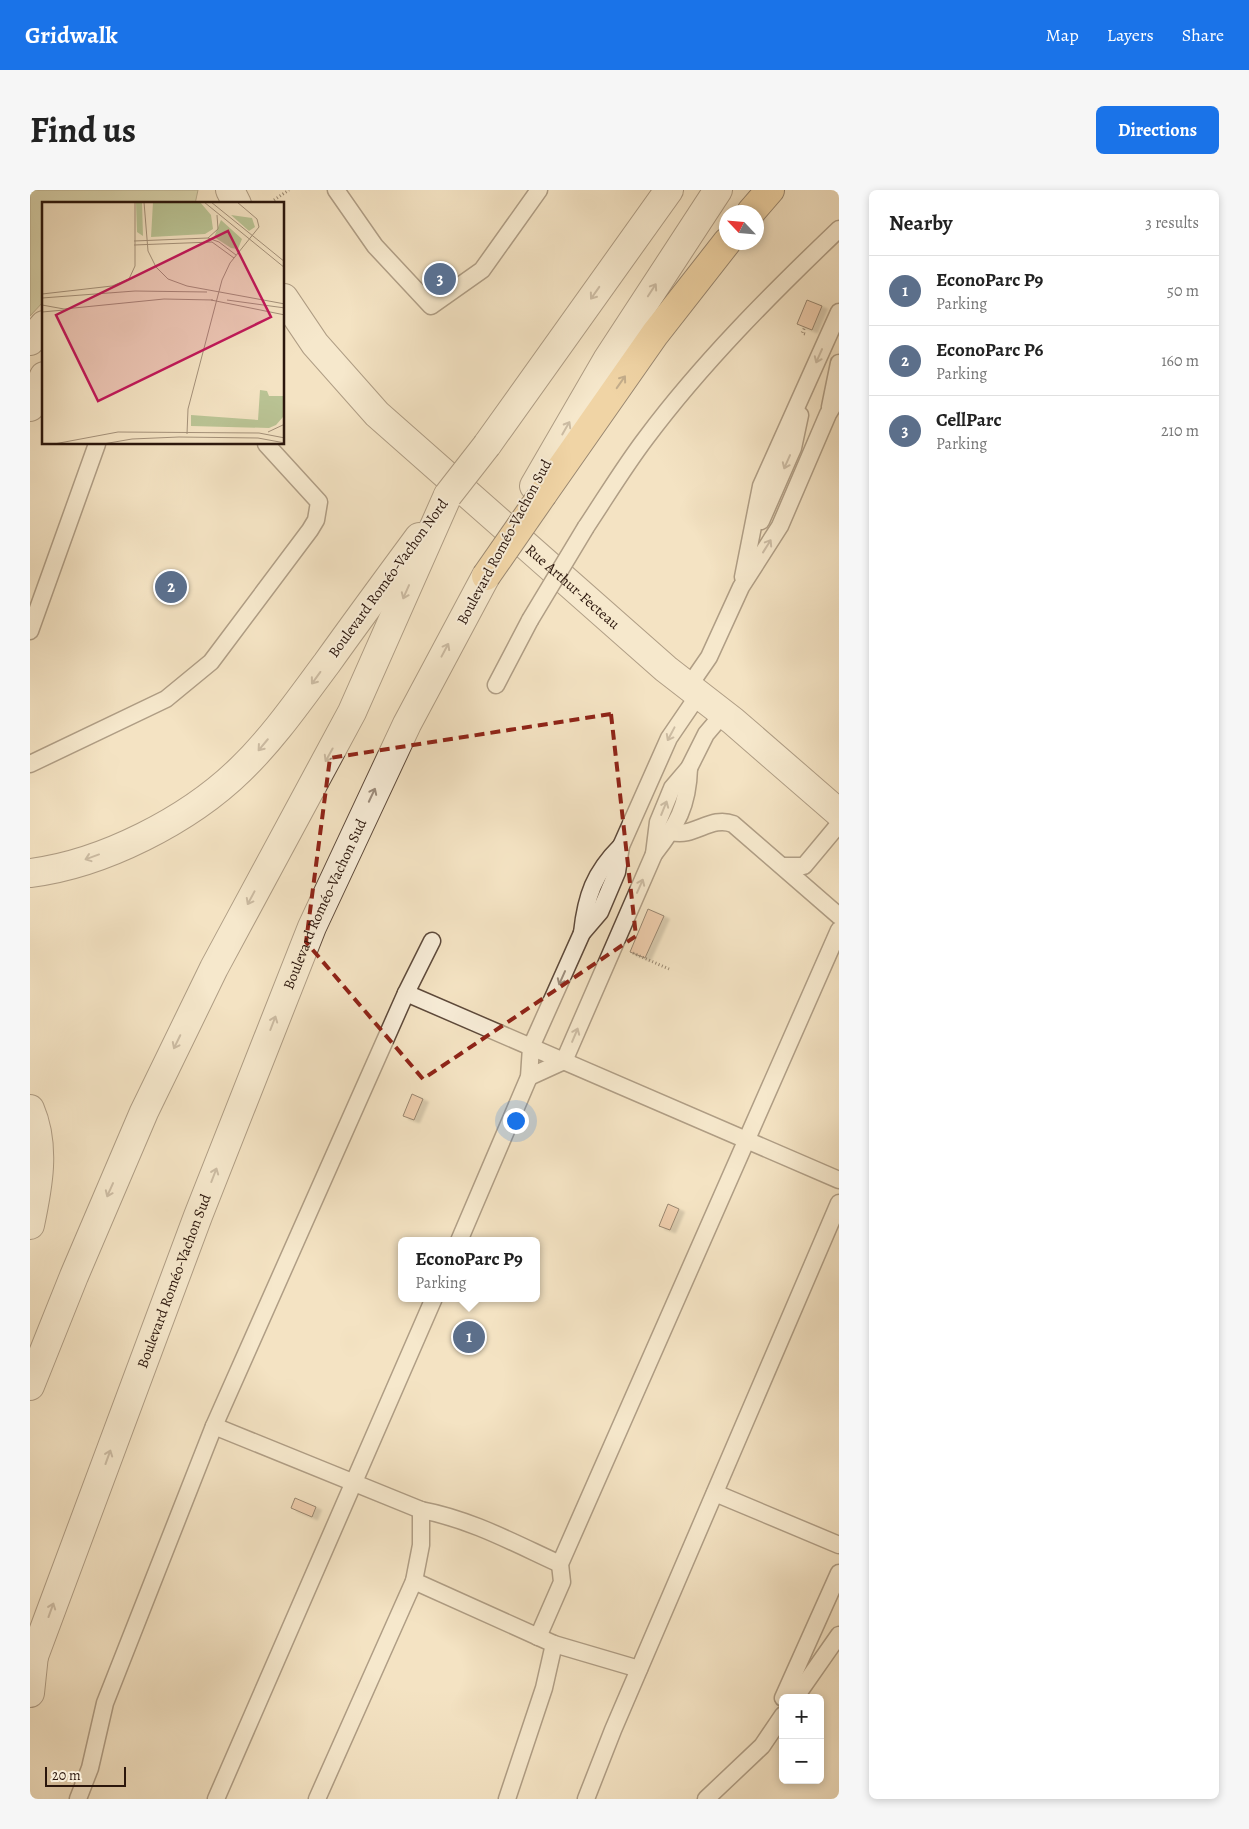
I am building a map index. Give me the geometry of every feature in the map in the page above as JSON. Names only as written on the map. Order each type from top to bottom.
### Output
[{"type":"highway","points":[[757,205],[770,190]]},
{"type":"highway","points":[[486,576],[539,490],[655,334],[721,250]]},
{"type":"street","points":[[230,190],[236,202]]},
{"type":"street","name":"Boulevard Roméo-Vachon Nord","points":[[30,873],[63,867],[137,839],[200,802],[240,770],[294,707],[430,529],[448,495],[487,445],[669,190]]},
{"type":"street","name":"Boulevard Roméo-Vachon Sud","points":[[539,490],[607,360],[718,190]]},
{"type":"street","name":"Rue Arthur-Fecteau","points":[[287,310],[338,372],[377,414],[666,669],[723,714],[839,813]]},
{"type":"street","points":[[30,340],[42,327]]},
{"type":"street","points":[[30,407],[42,380]]},
{"type":"street","points":[[30,1386],[74,1276],[144,1112],[214,968],[352,712],[430,529]]},
{"type":"street","name":"Boulevard Roméo-Vachon Sud","points":[[30,1693],[32,1661],[188,1243],[312,927],[407,724],[486,576]]},
{"type":"street","points":[[30,1108],[38,1138],[40,1160],[30,1225]]},
{"type":"lane","points":[[336,190],[375,246],[431,306],[482,270],[539,190]]},
{"type":"lane","points":[[496,685],[530,620],[586,527],[646,438],[683,392],[797,269],[839,229]]},
{"type":"lane","points":[[741,587],[748,551],[793,448],[808,381],[839,312]]},
{"type":"lane","points":[[828,414],[839,363]]},
{"type":"lane","points":[[461,1237],[530,1077],[531,1047],[582,934],[585,905],[588,897],[603,864],[621,846],[669,738],[694,690],[741,587],[780,526],[828,414],[839,396]]},
{"type":"lane","points":[[30,631],[96,445]]},
{"type":"lane","points":[[30,764],[166,699],[211,662],[310,530],[316,520],[319,502],[267,445]]},
{"type":"lane","points":[[654,854],[658,822],[672,788],[690,768],[706,734],[723,714]]},
{"type":"lane","points":[[530,1077],[564,1061],[654,854],[672,832],[688,794],[690,768]]},
{"type":"lane","points":[[672,832],[686,834],[704,826],[725,821],[733,824],[839,916]]},
{"type":"lane","points":[[783,866],[804,866],[839,824]]},
{"type":"lane","points":[[538,1637],[562,1582],[560,1564],[839,930]]},
{"type":"lane","points":[[78,1799],[92,1760],[104,1702],[214,1426],[406,993],[432,941]]},
{"type":"lane","points":[[406,993],[839,1180]]},
{"type":"lane","points":[[586,1799],[639,1669],[839,1203]]},
{"type":"lane","points":[[216,1799],[432,1302]]},
{"type":"lane","points":[[214,1426],[354,1485],[421,1510],[451,1516],[467,1522],[560,1564]]},
{"type":"lane","points":[[714,1493],[839,1545]]},
{"type":"lane","points":[[317,1799],[414,1581],[421,1545],[421,1510]]},
{"type":"lane","points":[[785,1694],[839,1573]]},
{"type":"lane","points":[[414,1581],[554,1644],[639,1669]]},
{"type":"lane","points":[[798,1694],[839,1635]]},
{"type":"lane","points":[[507,1799],[544,1688],[554,1644]]},
{"type":"lane","points":[[762,1746],[779,1707]]},
{"type":"lane","points":[[706,1799],[762,1746],[779,1721]]},
{"type":"path","points":[[274,200],[289,190]]},
{"type":"path","points":[[630,952],[669,969]]},
{"type":"highlighted area","points":[[611,714],[636,936],[423,1079],[306,942],[330,758]]},
{"type":"green space","points":[[30,190],[198,190],[195,202],[42,202],[42,303],[30,316]]},
{"type":"building","points":[[807,300],[822,306],[812,330],[797,324]]},
{"type":"building","points":[[648,909],[664,916],[645,958],[630,952]]},
{"type":"building","points":[[412,1094],[423,1099],[414,1120],[403,1116]]},
{"type":"building","points":[[668,1204],[679,1209],[670,1230],[659,1226]]},
{"type":"building","points":[[295,1498],[316,1507],[312,1517],[291,1508]]},
{"type":"place","name":"CellParc","points":[[440,279]]},
{"type":"place","name":"EconoParc P6","points":[[171,587]]},
{"type":"place","name":"EconoParc P9","points":[[469,1337]]}]
